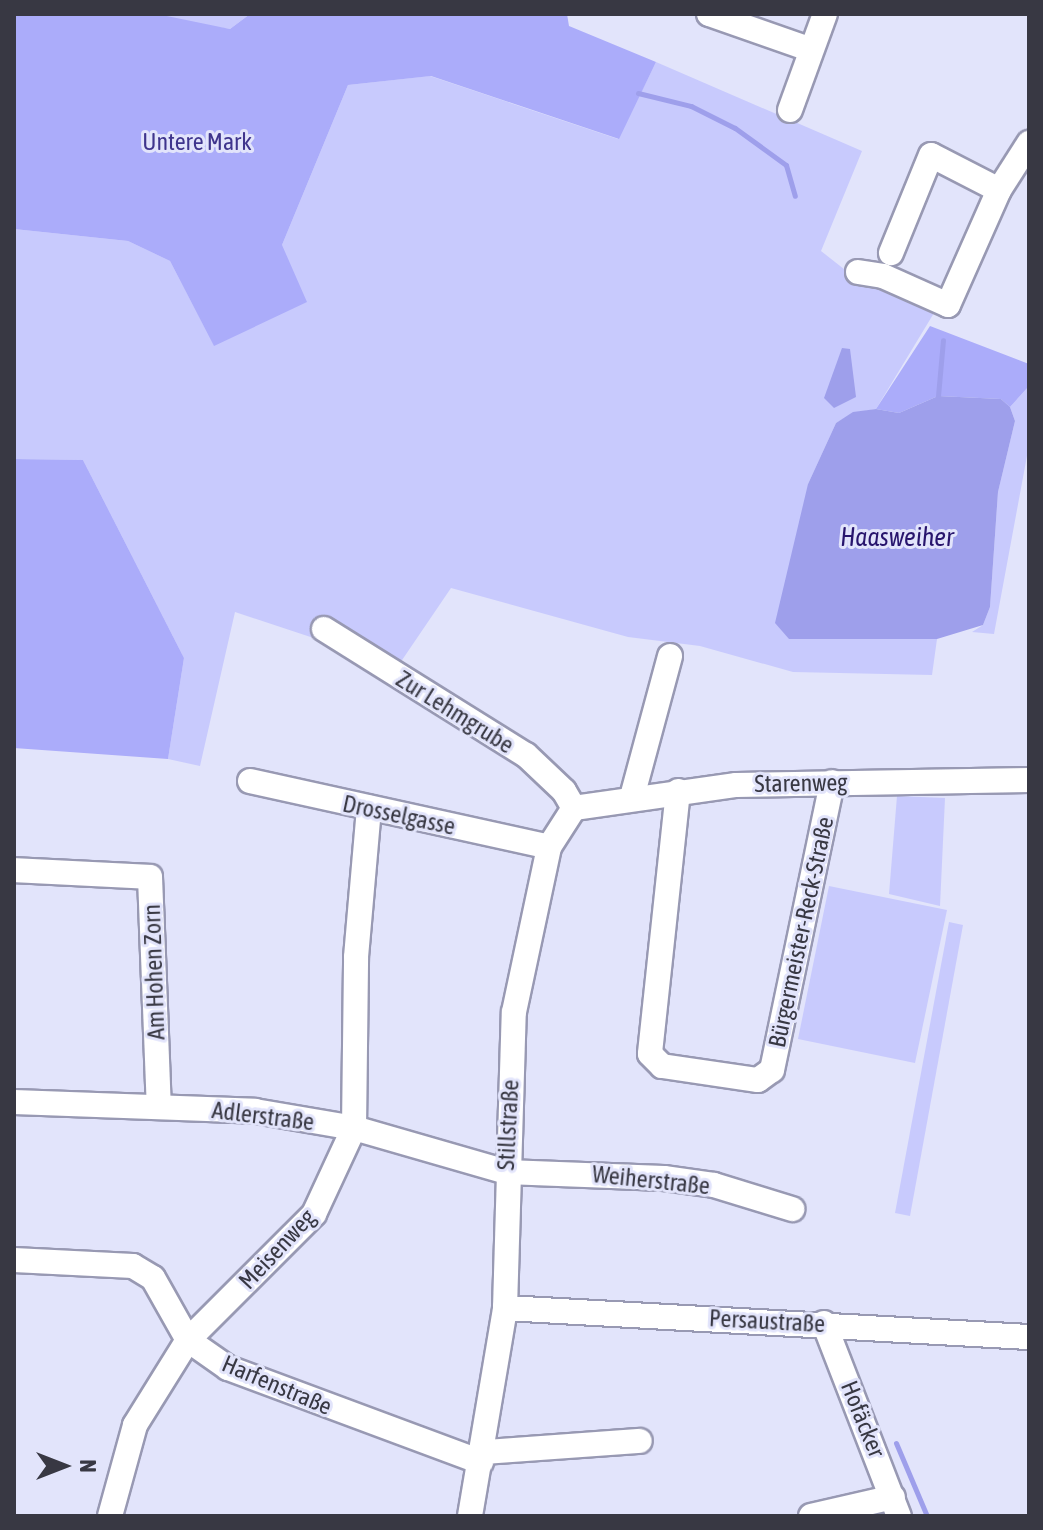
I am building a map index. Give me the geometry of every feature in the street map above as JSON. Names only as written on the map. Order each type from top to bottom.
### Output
[{"type":"street","points":[[709,14],[809,49]]},
{"type":"street","points":[[790,110],[809,49],[825,14]]},
{"type":"street","points":[[858,272],[883,276],[948,305],[999,190],[1029,143]]},
{"type":"street","points":[[891,253],[931,155],[999,190]]},
{"type":"street","name":"Zur Lehmgrube","points":[[324,629],[526,755],[564,791],[574,808]]},
{"type":"street","points":[[632,797],[670,656]]},
{"type":"street","name":"Starenweg","points":[[574,808],[678,791],[832,782],[1029,780]]},
{"type":"street","name":"Drosselgasse","points":[[250,781],[549,847]]},
{"type":"street","name":"Bürgermeister-Reck-Straße","points":[[678,791],[650,1054],[662,1066],[758,1080],[772,1070],[832,782]]},
{"type":"street","name":"Meisenweg","points":[[110,1516],[135,1425],[188,1340],[314,1214],[354,1128],[356,957],[369,808]]},
{"type":"street","name":"Stillstraße","points":[[470,1516],[483,1457],[505,1308],[506,1172],[514,1012],[549,847],[574,808]]},
{"type":"street","name":"Am Hohen Zorn","points":[[14,870],[150,877],[159,1107]]},
{"type":"street","name":"Adlerstraße","points":[[14,1102],[255,1111],[354,1128],[506,1172]]},
{"type":"street","name":"Weiherstraße","points":[[506,1172],[664,1178],[714,1185],[792,1209]]},
{"type":"street","name":"Harfenstraße","points":[[14,1260],[133,1266],[153,1278],[188,1340],[228,1368],[270,1387],[483,1457]]},
{"type":"street","name":"Persaustraße","points":[[505,1308],[1026,1336]]},
{"type":"street","name":"Hofäcker","points":[[824,1323],[896,1506]]},
{"type":"street","points":[[483,1457],[640,1441]]},
{"type":"street","points":[[811,1516],[896,1506]]},
{"type":"shaded area","points":[[157,14],[250,14],[230,29],[157,18]]},
{"type":"shaded area","points":[[656,62],[862,151],[821,251],[849,273],[937,308],[876,409],[853,413],[836,423],[808,484],[929,638],[937,639],[932,675],[793,672],[700,646],[628,637],[451,588],[398,666],[235,612],[200,766],[168,759],[184,658],[83,460],[14,459],[14,229],[128,241],[170,261],[214,345],[282,245],[348,85],[430,76],[618,139]]},
{"type":"shaded area","points":[[1029,386],[1029,445],[994,634],[972,632],[983,625],[990,607],[998,492],[1015,421],[1010,407]]},
{"type":"shaded area","points":[[897,796],[945,798],[940,906],[889,894]]},
{"type":"shaded area","points":[[829,886],[947,910],[915,1063],[798,1039]]},
{"type":"shaded area","points":[[949,922],[963,925],[910,1216],[895,1213]]},
{"type":"green space","name":"Untere Mark","points":[[14,14],[157,14],[230,29],[250,14],[567,14],[569,26],[656,62],[619,139],[431,76],[348,85],[282,245],[307,302],[214,346],[170,261],[128,241],[14,229]]},
{"type":"green space","points":[[930,326],[1029,364],[1029,386],[1010,407],[1001,399],[938,396],[899,413],[876,409]]},
{"type":"green space","points":[[14,459],[83,460],[184,658],[168,759],[14,748]]},
{"type":"water","points":[[842,348],[850,349],[856,397],[834,408],[824,398]]},
{"type":"water","name":"Haasweiher","points":[[938,396],[1001,399],[1010,407],[1015,421],[998,492],[990,607],[983,625],[937,639],[789,639],[775,623],[808,484],[836,423],[853,412],[876,409],[899,413]]},
{"type":"waterway","points":[[638,93],[691,106],[735,128],[786,165],[795,196]]},
{"type":"waterway","points":[[938,396],[943,340]]},
{"type":"waterway","points":[[896,1443],[927,1516]]}]
